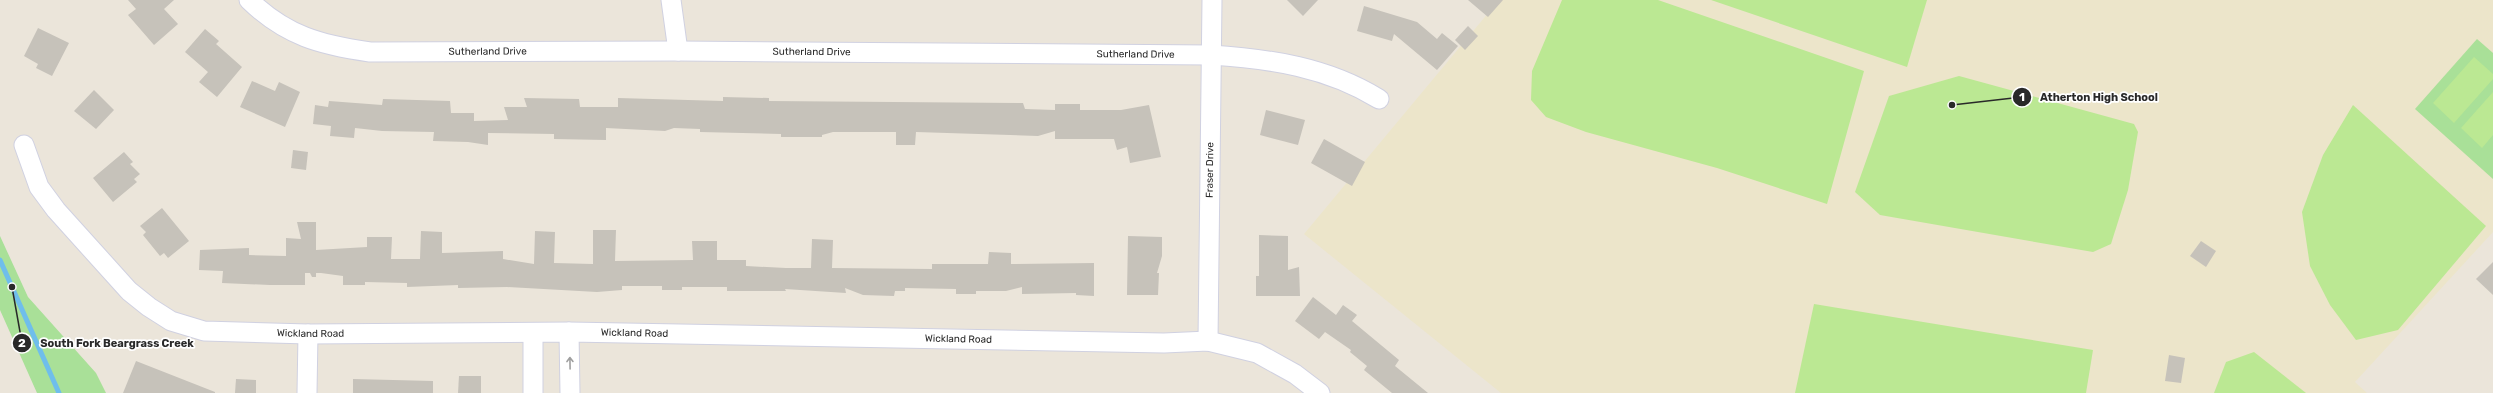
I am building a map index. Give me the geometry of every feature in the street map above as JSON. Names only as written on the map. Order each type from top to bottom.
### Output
[{"type":"street","name":"Sutherland Drive","points":[[249,0],[278,24],[297,35],[329,46],[370,52],[678,51],[1211,55],[1258,58],[1303,66],[1358,86],[1379,99]]},
{"type":"street","points":[[671,0],[678,51]]},
{"type":"street","name":"Fraser Drive","points":[[1208,341],[1212,0]]},
{"type":"street","name":"Wickland Road","points":[[24,145],[39,187],[56,210],[129,291],[149,307],[171,320],[204,331],[308,334],[569,332],[1164,343],[1208,341],[1265,356],[1295,374],[1320,393]]},
{"type":"street","points":[[569,332],[570,393]]},
{"type":"street","points":[[533,333],[533,393]]},
{"type":"street","points":[[307,393],[308,334]]},
{"type":"shaded area","points":[[1499,0],[2493,0],[2493,232],[2355,382],[2367,393],[1501,393],[1304,234]]},
{"type":"green space","points":[[1562,0],[1658,0],[1864,71],[1827,204],[1717,168],[1586,132],[1546,117],[1531,100],[1532,71]]},
{"type":"green space","points":[[1711,0],[1927,0],[1907,67]]},
{"type":"green space","points":[[2477,39],[2493,53],[2493,179],[2415,109]]},
{"type":"green space","points":[[2474,57],[2493,74],[2493,79],[2454,123],[2433,103]]},
{"type":"green space","points":[[1959,76],[2134,124],[2138,132],[2128,190],[2111,244],[2093,252],[1880,215],[1855,192],[1889,96]]},
{"type":"green space","points":[[2493,92],[2493,135],[2482,148],[2461,128]]},
{"type":"green space","points":[[2353,105],[2486,226],[2398,330],[2356,340],[2330,305],[2310,266],[2302,212],[2323,155]]},
{"type":"green space","points":[[0,236],[28,297],[96,373],[106,393],[37,393],[0,310]]},
{"type":"green space","points":[[1814,304],[2093,350],[2086,393],[1795,393]]},
{"type":"green space","points":[[2254,352],[2306,393],[2214,393],[2226,362]]},
{"type":"building","points":[[128,0],[174,0],[164,9],[178,24],[154,45],[128,15],[136,9]]},
{"type":"building","points":[[1287,0],[1318,0],[1303,16]]},
{"type":"building","points":[[1468,0],[1503,0],[1488,17]]},
{"type":"building","points":[[1364,6],[1417,22],[1437,39],[1442,33],[1458,46],[1437,70],[1394,34],[1392,41],[1357,31]]},
{"type":"building","points":[[1468,26],[1478,36],[1465,50],[1455,40]]},
{"type":"building","points":[[38,28],[69,43],[52,76],[36,68],[38,64],[24,56]]},
{"type":"building","points":[[205,29],[219,41],[216,44],[242,67],[217,97],[199,82],[208,72],[185,52]]},
{"type":"building","points":[[252,81],[275,91],[279,82],[300,92],[285,127],[240,107]]},
{"type":"building","points":[[94,90],[114,110],[96,129],[74,111]]},
{"type":"building","points":[[723,97],[769,98],[769,101],[1023,103],[1025,109],[1055,110],[1055,104],[1080,104],[1080,110],[1121,110],[1149,105],[1161,157],[1130,163],[1127,147],[1117,150],[1114,139],[1055,139],[1055,131],[1038,136],[916,132],[915,145],[896,145],[896,132],[833,132],[822,135],[822,137],[781,137],[781,134],[700,132],[700,129],[674,128],[665,131],[606,128],[606,140],[554,139],[554,134],[488,133],[488,145],[468,142],[433,141],[434,132],[382,131],[355,128],[354,138],[330,136],[331,126],[313,124],[315,105],[328,107],[329,101],[382,105],[383,99],[450,101],[451,113],[474,113],[474,121],[508,120],[504,107],[527,107],[524,98],[579,99],[580,107],[618,107],[618,98],[723,101]]},
{"type":"building","points":[[1266,110],[1305,120],[1298,145],[1260,135]]},
{"type":"building","points":[[1324,139],[1365,162],[1352,186],[1311,163]]},
{"type":"building","points":[[293,150],[308,152],[306,170],[291,168]]},
{"type":"building","points":[[124,152],[133,162],[130,164],[140,174],[134,179],[137,182],[113,202],[93,178]]},
{"type":"building","points":[[162,208],[189,241],[168,258],[164,253],[160,256],[143,235],[146,232],[140,226]]},
{"type":"building","points":[[297,222],[316,222],[316,250],[367,247],[367,237],[392,237],[391,259],[420,259],[421,231],[442,232],[442,253],[503,251],[503,259],[534,264],[535,231],[555,232],[554,263],[593,264],[593,230],[616,230],[615,261],[693,260],[692,241],[717,241],[717,260],[746,260],[746,266],[786,268],[811,268],[812,239],[833,240],[832,268],[932,269],[932,264],[988,264],[989,252],[1011,253],[1011,264],[1094,263],[1094,296],[1076,295],[1076,293],[1022,294],[1022,287],[1006,291],[976,291],[976,294],[956,294],[956,289],[905,288],[905,291],[895,291],[894,296],[863,295],[845,288],[846,293],[785,289],[786,291],[727,291],[727,287],[682,287],[682,290],[662,290],[662,286],[622,286],[622,290],[597,292],[507,287],[458,288],[458,285],[407,287],[407,283],[365,282],[365,285],[343,285],[343,276],[321,273],[316,273],[316,277],[312,277],[310,273],[305,273],[305,285],[270,285],[222,283],[223,271],[199,270],[200,250],[249,248],[249,255],[286,256],[286,238],[301,239]]},
{"type":"building","points":[[1259,235],[1288,236],[1288,270],[1299,267],[1300,296],[1256,296],[1256,276],[1259,276]]},
{"type":"building","points":[[1128,236],[1162,237],[1162,256],[1157,273],[1159,273],[1158,295],[1127,295]]},
{"type":"building","points":[[2201,241],[2216,251],[2206,267],[2190,256]]},
{"type":"building","points":[[2493,262],[2493,295],[2476,279]]},
{"type":"building","points":[[1313,297],[1336,315],[1343,305],[1357,315],[1352,321],[1399,360],[1395,366],[1428,393],[1392,393],[1364,370],[1367,366],[1350,352],[1351,350],[1325,332],[1319,339],[1295,321]]},
{"type":"building","points":[[2169,355],[2185,358],[2181,383],[2165,381]]},
{"type":"building","points":[[136,361],[215,392],[215,393],[123,393]]},
{"type":"building","points":[[459,376],[481,376],[481,393],[458,393]]},
{"type":"building","points":[[236,379],[256,380],[256,393],[235,393]]},
{"type":"building","points":[[353,379],[433,381],[433,393],[353,393]]},
{"type":"waterway","points":[[0,260],[59,393]]},
{"type":"place","name":"Atherton High School","points":[[1952,105]]},
{"type":"place","name":"South Fork Beargrass Creek","points":[[12,287]]}]
